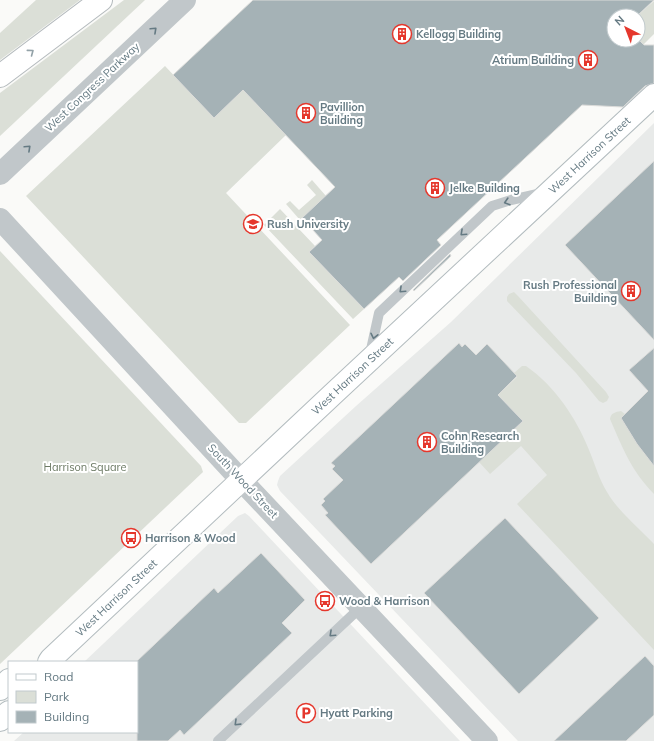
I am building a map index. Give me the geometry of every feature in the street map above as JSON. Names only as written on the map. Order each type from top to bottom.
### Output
[{"type":"main road","points":[[0,76],[101,0]]},
{"type":"main road","name":"West Harrison Street","points":[[47,661],[550,192],[649,103]]},
{"type":"main road","points":[[0,689],[8,681]]},
{"type":"main road","points":[[0,720],[8,713]]},
{"type":"street","name":"West Congress Parkway","points":[[0,174],[185,0]]},
{"type":"street","name":"South Wood Street","points":[[0,219],[241,480],[487,741]]},
{"type":"lane","points":[[369,360],[378,312],[492,206],[511,200],[550,192]]},
{"type":"lane","points":[[218,741],[361,608]]},
{"type":"shaded area","points":[[654,123],[654,741],[518,741],[280,491],[277,485],[280,476],[451,322]]},
{"type":"shaded area","points":[[245,513],[249,516],[460,741],[14,741],[23,733],[138,733],[138,661],[85,661],[238,516]]},
{"type":"green space","points":[[36,0],[80,0],[0,60],[0,33]]},
{"type":"green space","points":[[124,0],[145,0],[0,136],[0,93]]},
{"type":"green space","points":[[654,1],[654,34],[646,42],[646,8]]},
{"type":"green space","points":[[165,66],[214,118],[243,90],[286,135],[226,193],[350,325],[246,423],[239,423],[26,196]]},
{"type":"green space","points":[[312,180],[326,196],[300,220],[286,204],[290,201],[299,210],[316,195],[307,185]]},
{"type":"green space","points":[[280,209],[315,246],[309,252],[364,309],[353,319],[264,225]]},
{"type":"green space","name":"Harrison Square","points":[[0,251],[201,466],[203,472],[0,664]]},
{"type":"green space","points":[[514,292],[606,392],[609,397],[607,401],[603,403],[599,401],[576,373],[507,301],[509,294]]},
{"type":"green space","points":[[522,366],[526,366],[546,383],[564,404],[584,438],[602,482],[611,499],[654,544],[654,650],[517,504],[547,475],[521,446],[490,474],[479,462],[523,421],[498,395],[517,377],[514,373]]},
{"type":"green space","points":[[621,411],[654,445],[654,494],[633,468],[610,419],[611,415]]},
{"type":"building","points":[[253,0],[654,0],[646,8],[606,8],[606,48],[646,48],[646,45],[654,45],[654,83],[645,86],[623,107],[582,105],[437,240],[441,245],[403,281],[399,277],[364,309],[309,252],[322,240],[302,218],[335,187],[243,90],[214,118],[173,75]]},
{"type":"building","name":"Rush Professional Building","points":[[654,161],[654,340],[565,245]]},
{"type":"building","points":[[450,254],[451,256],[414,291],[413,290]]},
{"type":"building","name":"Cohn Research Building","points":[[459,343],[462,347],[465,344],[476,355],[487,344],[517,376],[498,395],[523,421],[371,564],[325,515],[328,513],[321,505],[325,501],[323,499],[343,480],[332,469],[335,466],[331,463]]},
{"type":"building","points":[[654,348],[654,466],[637,444],[621,418],[648,391],[629,370]]},
{"type":"building","points":[[505,518],[599,618],[519,694],[424,593]]},
{"type":"building","points":[[261,553],[305,600],[282,623],[292,633],[184,735],[180,730],[168,741],[137,741],[137,661],[214,588],[218,593]]},
{"type":"building","points":[[645,656],[654,666],[654,715],[626,741],[554,741]]},
{"type":"place","name":"Kellogg Building","points":[[402,34]]},
{"type":"place","name":"Atrium Building","points":[[588,60]]},
{"type":"place","name":"Pavillion Building","points":[[306,113]]},
{"type":"place","name":"Jelke Building","points":[[435,188]]},
{"type":"place","name":"Rush University","points":[[253,224]]},
{"type":"place","name":"Rush Professional Building","points":[[631,291]]},
{"type":"place","name":"Cohn Research Building","points":[[427,442]]},
{"type":"place","name":"Harrison & Wood","points":[[131,538]]},
{"type":"place","name":"Wood & Harrison","points":[[325,601]]},
{"type":"place","name":"Hyatt Parking","points":[[306,713]]}]
